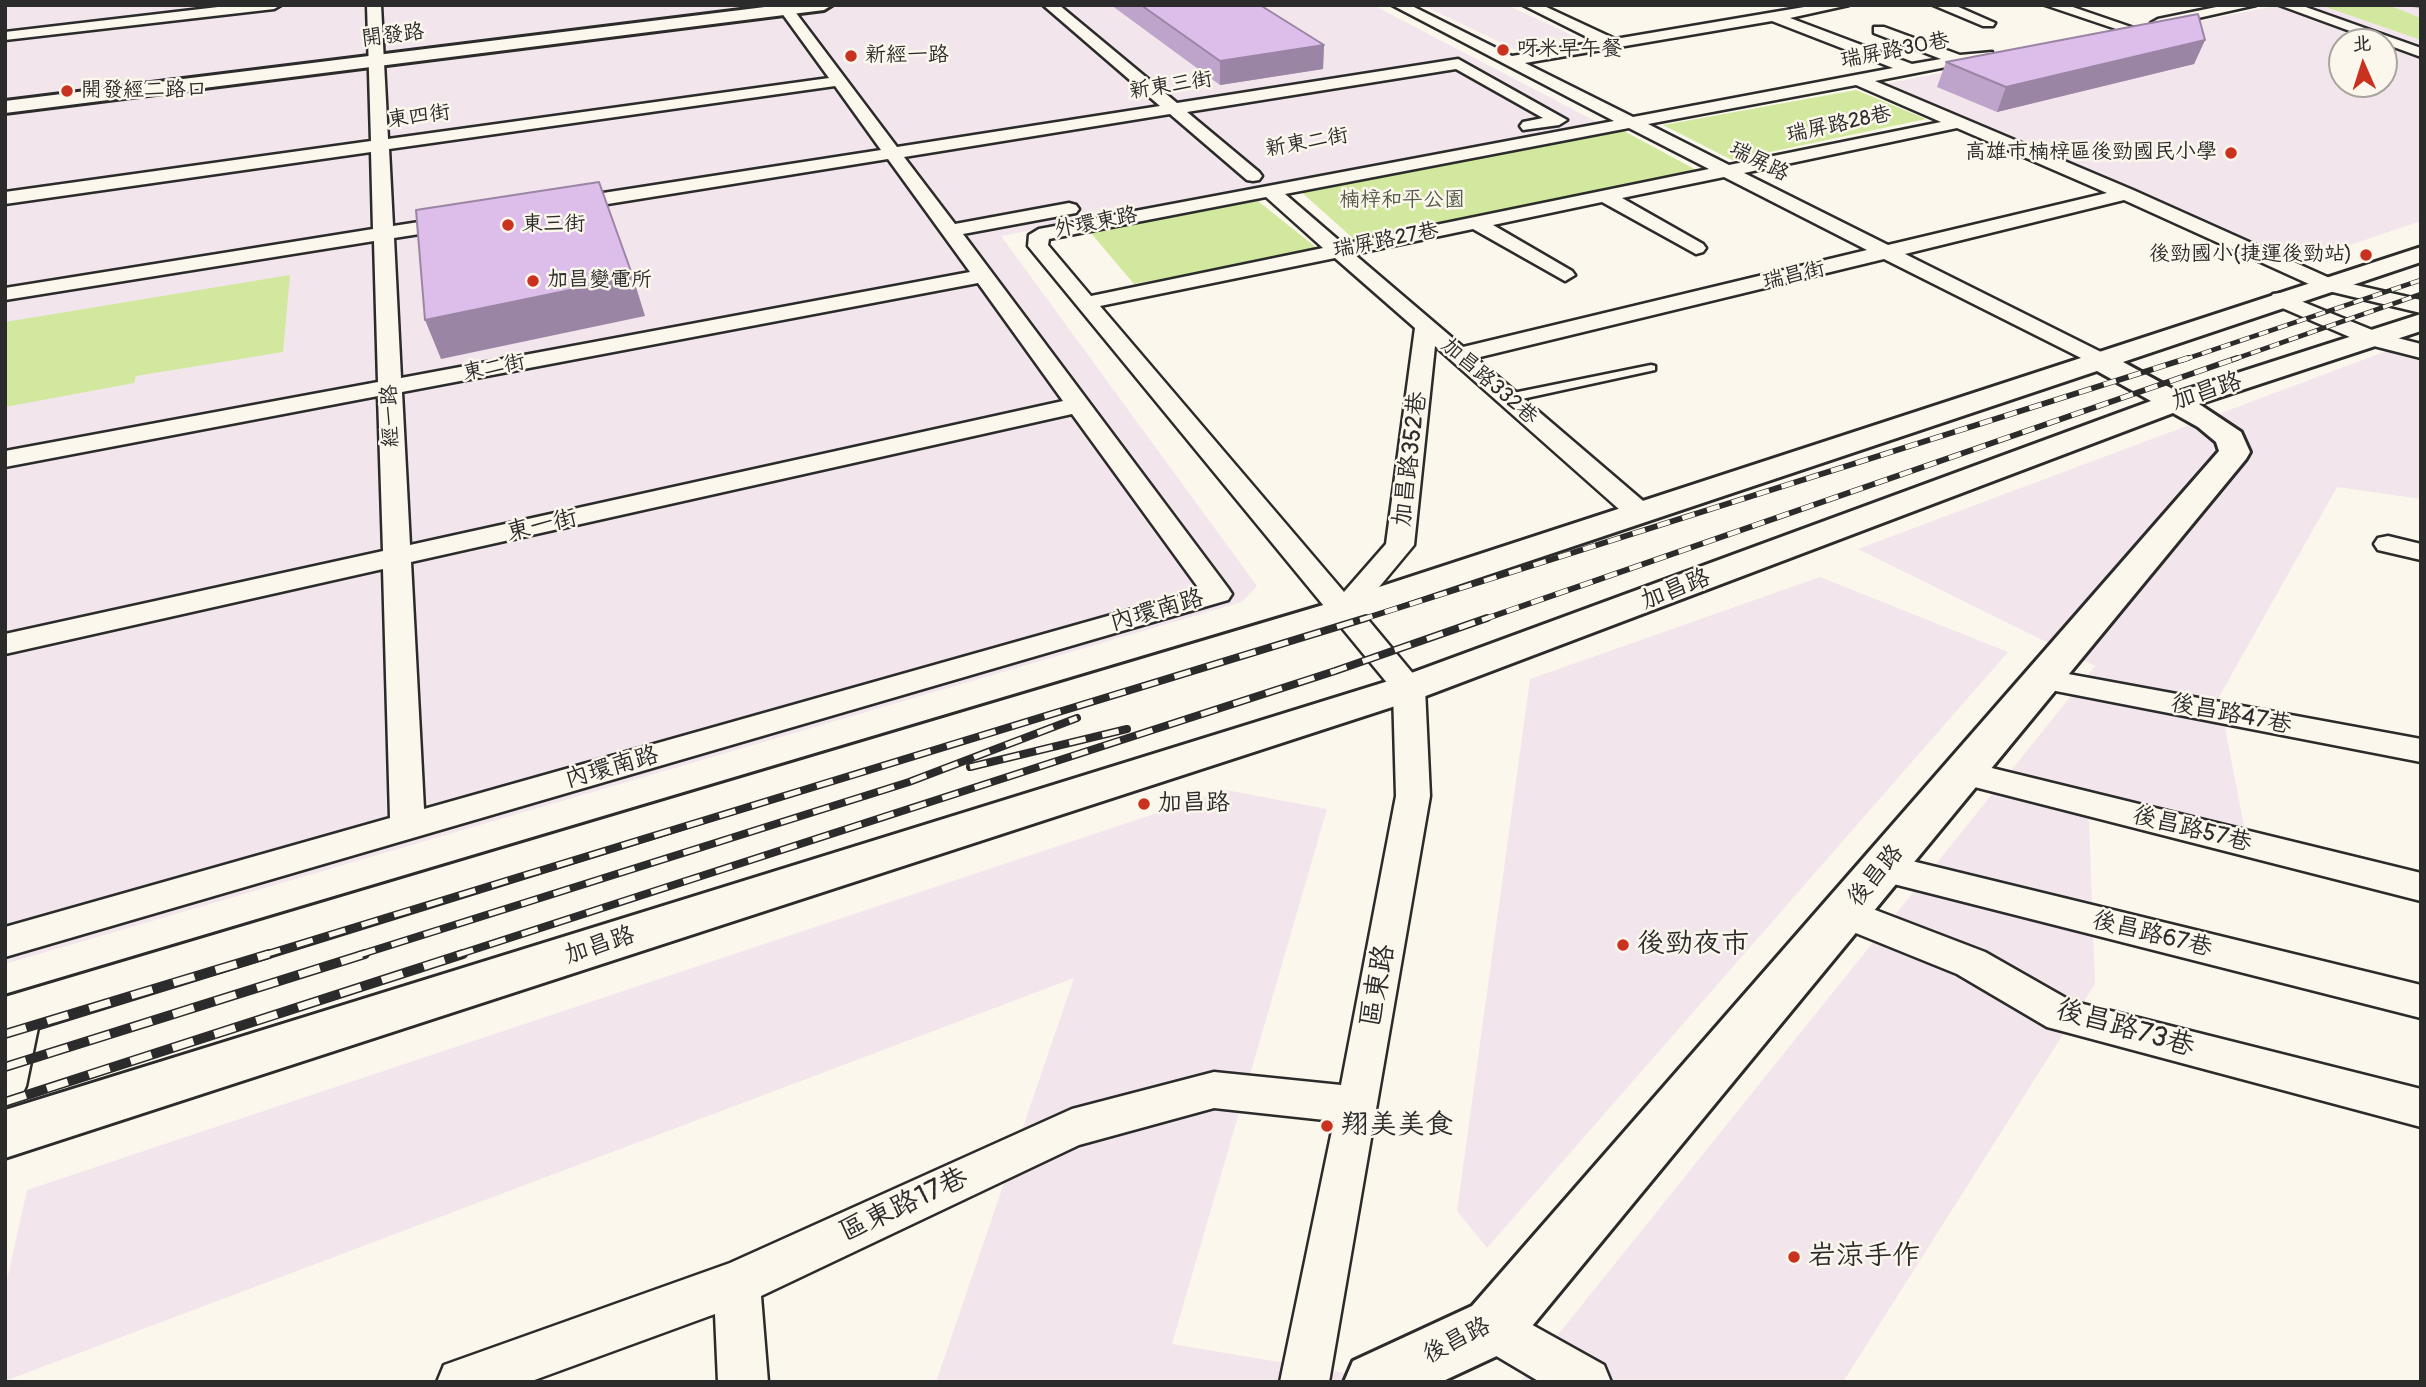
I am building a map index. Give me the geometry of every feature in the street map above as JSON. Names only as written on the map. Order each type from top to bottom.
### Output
[{"type":"street","points":[[5,36],[274,5]]},
{"type":"street","name":"經一路","points":[[374,5],[408,827]]},
{"type":"street","name":"開發路","points":[[5,107],[824,5]]},
{"type":"street","points":[[1049,5],[1254,176]]},
{"type":"street","name":"瑞屏路","points":[[1399,5],[2099,360]]},
{"type":"street","points":[[1530,5],[1614,44]]},
{"type":"street","points":[[1510,61],[1614,44],[1772,11],[1793,14],[1842,5]]},
{"type":"street","points":[[1940,5],[1988,23]]},
{"type":"street","points":[[2052,5],[2127,28]]},
{"type":"street","points":[[2088,36],[2249,5]]},
{"type":"street","points":[[2286,5],[2421,53]]},
{"type":"street","points":[[784,8],[1079,405]]},
{"type":"street","points":[[1772,11],[1910,69]]},
{"type":"street","points":[[1879,30],[1958,60]]},
{"type":"street","name":"瑞屏路30巷","points":[[1630,122],[1997,53]]},
{"type":"street","name":"新東三街","points":[[892,153],[1458,64]]},
{"type":"street","name":"新東二街","points":[[1214,183],[1559,120],[1458,64]]},
{"type":"street","points":[[1857,79],[2126,194],[2327,285],[2421,307]]},
{"type":"street","name":"東四街","points":[[5,198],[838,81]]},
{"type":"street","name":"外環東路","points":[[1343,611],[1038,246],[1039,235],[1630,122]]},
{"type":"street","name":"瑞屏路28巷","points":[[1727,172],[1959,123]]},
{"type":"street","points":[[547,208],[892,153]]},
{"type":"street","name":"瑞屏路27巷","points":[[1086,303],[1727,172]]},
{"type":"street","points":[[1270,191],[1339,250]]},
{"type":"street","name":"瑞昌街","points":[[1460,355],[2126,194]]},
{"type":"street","points":[[1605,196],[1696,248]]},
{"type":"street","points":[[949,231],[1082,207]]},
{"type":"street","points":[[5,294],[478,219]]},
{"type":"street","points":[[1476,223],[1565,275]]},
{"type":"street","name":"加昌路332巷","points":[[1339,250],[1639,512]]},
{"type":"street","points":[[5,1086],[13,1015],[1343,611],[2421,254]]},
{"type":"street","name":"東二街","points":[[5,458],[983,276]]},
{"type":"street","points":[[2281,299],[2374,339],[2421,351]]},
{"type":"street","name":"加昌路","points":[[5,1134],[1409,688],[2175,402],[2421,322]]},
{"type":"street","name":"加昌路352巷","points":[[1343,611],[1400,545],[1426,327]]},
{"type":"street","name":"後昌路","points":[[1374,1382],[1493,1327],[2235,452],[2230,438],[2209,421],[2099,360]]},
{"type":"street","name":"東一街","points":[[5,644],[1079,405]]},
{"type":"street","name":"內環南路","points":[[5,942],[1218,594],[1079,405]]},
{"type":"street","points":[[2388,544],[2421,552]]},
{"type":"street","points":[[1343,611],[1409,688]]},
{"type":"street","name":"後昌路47巷","points":[[2042,679],[2421,751]]},
{"type":"street","name":"區東路","points":[[1304,1382],[1358,1105],[1413,796],[1409,688]]},
{"type":"street","name":"後昌路57巷","points":[[1963,773],[2421,887]]},
{"type":"street","name":"後昌路67巷","points":[[1883,868],[2421,1002]]},
{"type":"street","name":"後昌路73巷","points":[[1844,913],[1971,963],[2061,1015],[2421,1108]]},
{"type":"street","name":"區東路17巷","points":[[461,1382],[737,1283],[1072,1128],[1214,1090],[1358,1105]]},
{"type":"street","points":[[737,1283],[743,1382]]},
{"type":"street","points":[[1493,1327],[1587,1382]]},
{"type":"lane","points":[[1507,398],[1651,368]]},
{"type":"shaded area","points":[[5,5],[1373,5],[1599,123],[1001,236],[1257,586],[1242,602],[5,964]]},
{"type":"shaded area","points":[[1422,5],[1507,5],[1578,38],[1514,49]]},
{"type":"shaded area","points":[[2298,5],[2421,5],[2421,49],[2398,41],[2398,28],[2362,28]]},
{"type":"shaded area","name":"高雄市楠梓區後勁國民小學","points":[[2275,6],[2336,28],[2328,28],[2328,98],[2398,98],[2398,51],[2421,59],[2421,221],[2300,262],[1880,85]]},
{"type":"shaded area","points":[[2392,349],[2421,358],[2421,499],[2337,487],[2219,697],[2245,831],[2088,793],[2095,984],[1843,1382],[1520,1382],[2095,666],[1858,549]]},
{"type":"shaded area","name":"後勁夜市","points":[[1820,577],[2008,652],[1487,1248],[1457,1211],[1530,679]]},
{"type":"shaded area","points":[[1226,790],[1327,809],[1172,1344],[1398,1382],[936,1382],[1074,978],[5,1381],[5,1289],[27,1190]]},
{"type":"green space","points":[[2320,5],[2388,5],[2421,18],[2421,40],[2398,32],[2398,28],[2386,28]]},
{"type":"green space","points":[[1856,90],[1926,119],[1732,160],[1663,125]]},
{"type":"green space","name":"楠梓和平公園","points":[[1624,131],[1700,172],[1355,240],[1299,190]]},
{"type":"green space","name":"楠梓和平公園","points":[[1258,201],[1318,249],[1134,284],[1090,232]]},
{"type":"green space","points":[[290,275],[283,352],[136,376],[134,383],[5,407],[5,322]]},
{"type":"building","points":[[1141,5],[1260,5],[1324,45],[1220,61]]},
{"type":"building","points":[[2198,14],[2205,40],[2006,87],[1946,62]]},
{"type":"building","name":"加昌變電所","points":[[599,182],[633,277],[425,320],[416,210]]},
{"type":"railway","points":[[2183,360],[2421,280]]},
{"type":"railway","points":[[2232,360],[2421,294]]},
{"type":"railway","points":[[1360,620],[2188,358]]},
{"type":"railway","points":[[1482,620],[2237,358]]},
{"type":"railway","points":[[264,955],[1366,618]]},
{"type":"railway","points":[[457,955],[1335,671],[1487,618]]},
{"type":"railway","points":[[359,955],[909,782],[1077,718]]},
{"type":"railway","points":[[970,767],[1127,729]]},
{"type":"railway","points":[[5,1034],[269,954]]},
{"type":"railway","points":[[5,1067],[365,954]]},
{"type":"railway","points":[[5,1102],[463,954]]},
{"type":"place","name":"呀米早午餐","points":[[1503,50]]},
{"type":"place","name":"新經一路","points":[[851,56]]},
{"type":"place","name":"開發經二路口","points":[[67,91]]},
{"type":"place","name":"高雄市楠梓區後勁國民小學","points":[[2231,153]]},
{"type":"place","name":"東三街","points":[[508,225]]},
{"type":"place","name":"後勁國小(捷運後勁站)","points":[[2366,255]]},
{"type":"place","name":"加昌變電所","points":[[533,281]]},
{"type":"place","name":"加昌路","points":[[1144,804]]},
{"type":"place","name":"後勁夜市","points":[[1623,945]]},
{"type":"place","name":"翔美美食","points":[[1327,1126]]},
{"type":"place","name":"岩涼手作","points":[[1794,1257]]}]
